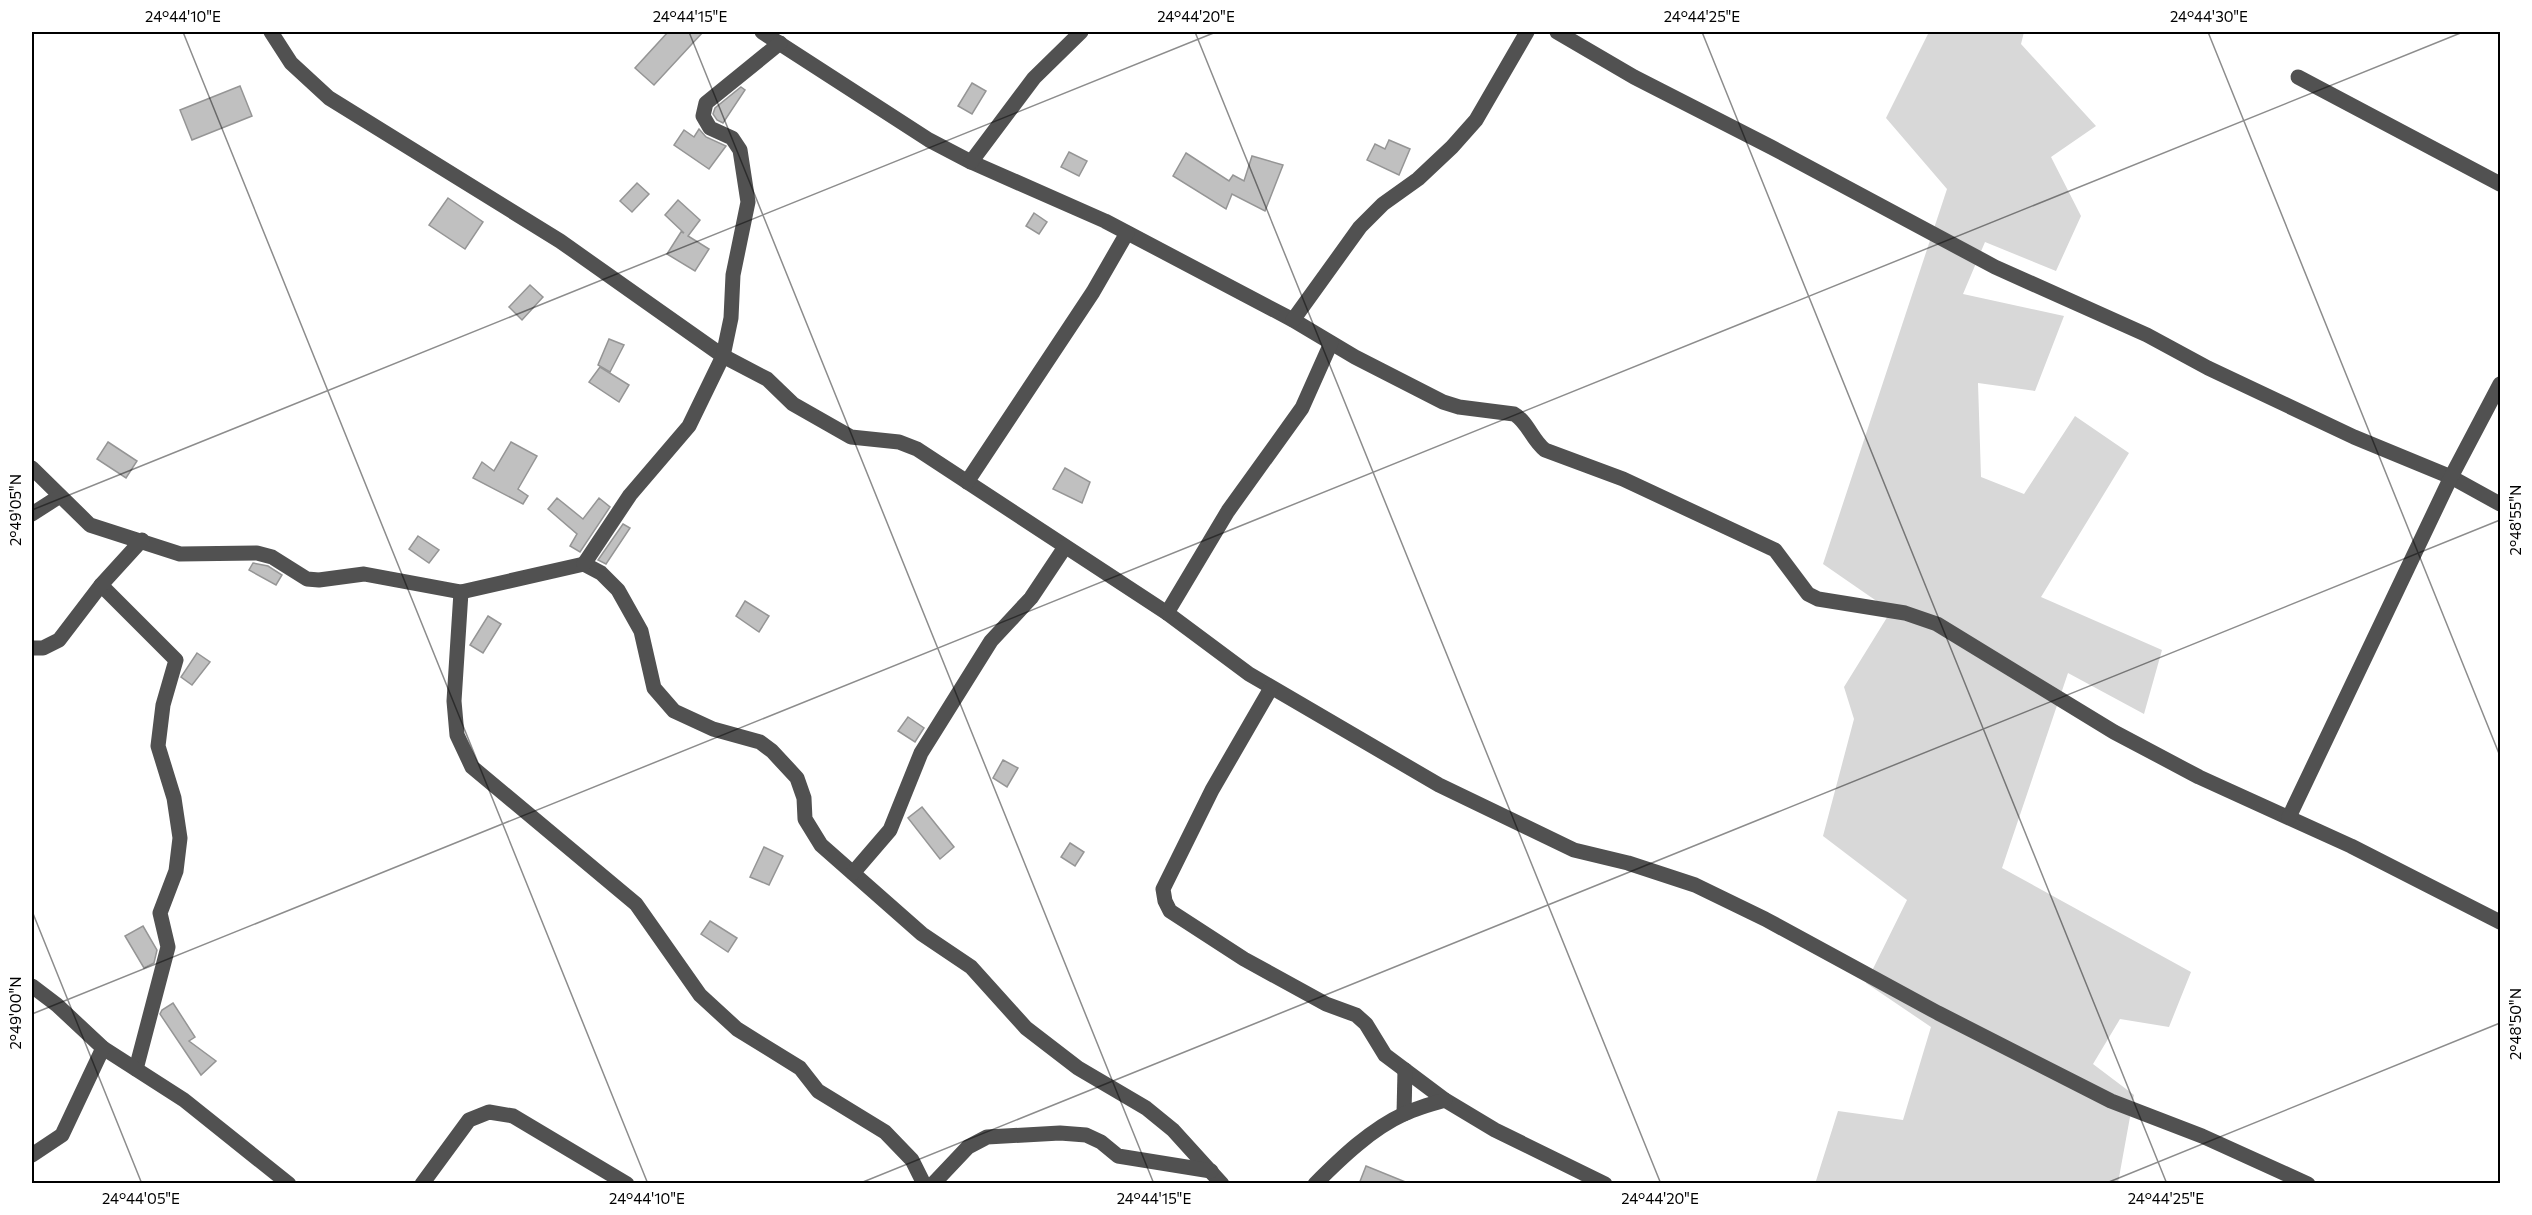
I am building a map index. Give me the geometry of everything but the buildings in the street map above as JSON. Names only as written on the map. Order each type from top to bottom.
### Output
[{"type":"street","points":[[271,32],[291,63],[329,98],[560,241],[723,356],[767,380],[793,404],[851,437],[899,442],[917,449],[1167,613],[1271,688],[1439,785],[1574,850],[1628,863],[1695,885],[1765,919],[1938,1013],[2111,1101],[2202,1136],[2308,1184]]},
{"type":"street","points":[[762,32],[929,140],[971,162],[1127,233],[1443,402],[1459,407],[1514,414],[1520,418],[1538,445],[1545,450],[1571,457],[1623,479],[1775,549],[1808,594],[1818,599],[1905,613],[1937,624],[2114,732],[2199,777],[2289,817],[2500,922]]},
{"type":"street","points":[[971,162],[1034,78],[1081,32]]},
{"type":"street","points":[[1293,320],[1360,227],[1383,204],[1427,171],[1476,120],[1527,32]]},
{"type":"street","points":[[1557,32],[1644,82],[1995,267],[2127,325],[2208,368],[2354,437],[2451,477],[2500,504]]},
{"type":"street","points":[[584,564],[630,495],[689,426],[723,356],[731,318],[733,275],[748,202],[740,150],[732,138],[710,128],[702,116],[706,102],[780,43]]},
{"type":"street","points":[[2298,77],[2500,184]]},
{"type":"street","points":[[967,482],[1093,292],[1127,233]]},
{"type":"street","points":[[1167,613],[1228,511],[1302,408],[1331,343]]},
{"type":"street","points":[[2289,817],[2451,477],[2500,384]]},
{"type":"street","points":[[32,468],[90,525],[180,554],[257,553],[272,557],[307,579],[319,580],[364,574],[461,592],[584,564],[601,573],[618,590],[641,630],[654,688],[674,711],[712,729],[760,742],[772,751],[797,778],[804,798],[805,819],[820,845],[922,934],[971,967],[1026,1028],[1078,1068],[1146,1107],[1173,1130],[1222,1184]]},
{"type":"street","points":[[32,514],[60,496]]},
{"type":"street","points":[[32,648],[43,648],[59,640],[101,585],[142,540]]},
{"type":"street","points":[[853,873],[890,830],[921,753],[991,641],[1031,598],[1065,547]]},
{"type":"street","points":[[101,585],[176,660],[163,705],[158,746],[174,798],[180,838],[176,871],[160,913],[168,947],[136,1069]]},
{"type":"street","points":[[461,592],[454,701],[458,735],[472,767],[636,904],[700,995],[737,1029],[800,1068],[818,1091],[885,1132],[912,1160],[924,1184]]},
{"type":"street","points":[[1271,688],[1202,810],[1163,889],[1170,911],[1244,959],[1326,1004],[1356,1015],[1366,1024],[1385,1055],[1445,1100],[1495,1130],[1605,1184]]},
{"type":"street","points":[[32,987],[57,1005],[103,1048],[184,1100],[289,1184]]},
{"type":"street","points":[[32,1155],[62,1135],[103,1048]]},
{"type":"street","points":[[1404,1114],[1405,1070]]},
{"type":"street","points":[[1315,1184],[1341,1158],[1404,1114],[1445,1100]]},
{"type":"street","points":[[422,1184],[469,1120],[489,1112],[513,1116],[627,1184]]},
{"type":"street","points":[[933,1184],[968,1147],[987,1137],[1060,1133],[1086,1135],[1101,1142],[1118,1156],[1210,1171]]},
{"type":"shaded area","points":[[1929,32],[2024,32],[2021,44],[2096,126],[2051,157],[2081,216],[2056,271],[1985,242],[1963,294],[2064,316],[2035,391],[1978,383],[1981,477],[2024,494],[2075,416],[2129,453],[2041,597],[2162,650],[2144,714],[2068,673],[2002,868],[2191,972],[2169,1027],[2120,1019],[2093,1064],[2134,1095],[2118,1183],[1815,1184],[1838,1111],[1903,1120],[1931,1027],[1866,983],[1907,900],[1823,836],[1854,719],[1844,687],[1891,611],[1823,564],[1947,189],[1886,118]]}]
